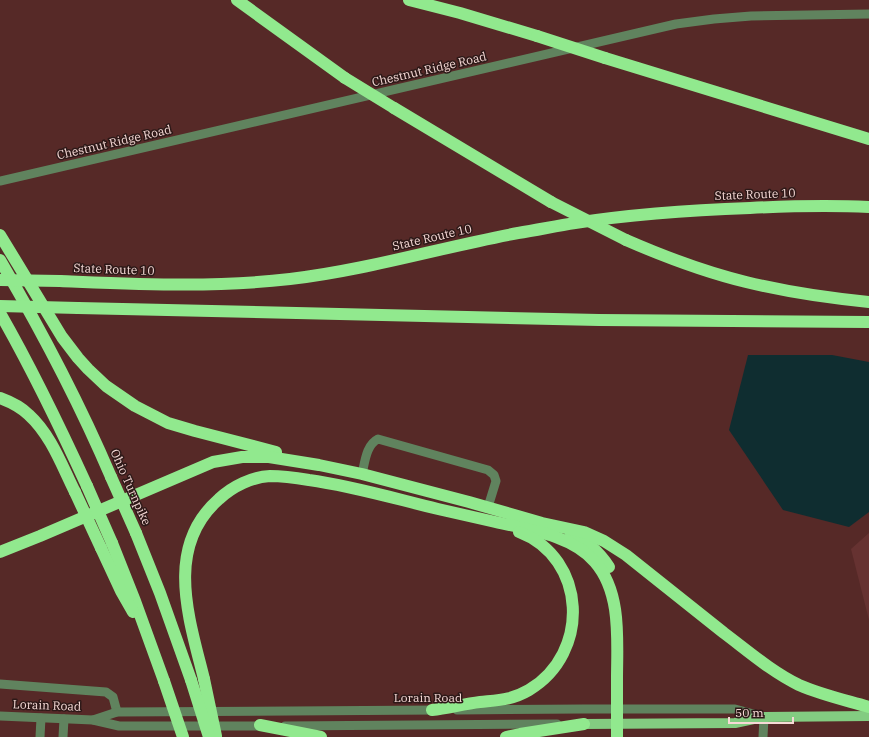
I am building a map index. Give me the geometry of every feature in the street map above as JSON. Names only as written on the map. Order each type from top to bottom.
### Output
[{"type":"highway","points":[[237,0],[345,78],[552,202],[626,240],[691,266],[745,282],[809,295],[869,302]]},
{"type":"highway","points":[[409,0],[538,36],[869,139]]},
{"type":"highway","name":"State Route 10","points":[[0,280],[190,284],[221,284],[267,281],[311,276],[359,268],[488,239],[583,222],[663,213],[732,208],[795,206],[869,208]]},
{"type":"highway","points":[[0,236],[54,326],[69,348],[88,369],[115,393],[146,412],[174,425],[319,465]]},
{"type":"highway","name":"Ohio Turnpike","points":[[0,260],[51,351],[112,477],[160,592],[209,737]]},
{"type":"highway","points":[[0,306],[599,320],[869,322]]},
{"type":"highway","points":[[0,313],[24,357],[87,486],[121,591],[146,631],[183,737]]},
{"type":"highway","points":[[0,398],[15,404],[36,422],[54,449],[75,492],[106,545]]},
{"type":"highway","points":[[0,552],[213,462],[251,456],[279,458],[319,465],[362,474],[488,507],[542,523],[584,532],[598,537],[626,555],[765,664],[787,679],[823,694],[869,707]]},
{"type":"highway","points":[[0,559],[27,549],[188,479],[212,470],[232,465],[259,462],[280,465],[331,483]]},
{"type":"highway","points":[[216,737],[186,598],[184,575],[189,545],[199,521],[222,496],[236,486],[254,478],[271,476],[331,483],[528,529],[560,538],[583,551],[595,562],[605,576],[612,591],[614,600],[623,737]]},
{"type":"highway","points":[[432,710],[479,702],[510,699],[523,694],[542,681],[553,670],[562,656],[570,636],[574,614],[572,600],[569,584],[557,562],[548,551],[532,538],[491,521]]},
{"type":"highway","points":[[542,523],[573,535],[587,543],[600,555],[612,571],[619,588],[623,607],[624,626],[618,737]]},
{"type":"highway","points":[[506,737],[584,724]]},
{"type":"highway","points":[[260,725],[321,737]]},
{"type":"main road","name":"Lorain Road","points":[[584,724],[735,723],[764,717],[869,716]]},
{"type":"street","name":"Chestnut Ridge Road","points":[[0,181],[676,24],[751,16],[869,14]]},
{"type":"street","points":[[362,474],[369,448],[374,441],[378,439],[488,470],[494,475],[496,481],[488,507]]},
{"type":"street","points":[[0,684],[106,692],[113,697],[117,712]]},
{"type":"street","name":"Lorain Road","points":[[93,720],[117,712],[583,708],[735,709],[764,717]]},
{"type":"street","points":[[296,711],[296,726]]},
{"type":"street","name":"Lorain Road","points":[[0,716],[93,720],[119,726],[584,724]]},
{"type":"street","points":[[763,737],[764,717]]},
{"type":"street","points":[[40,737],[41,718]]},
{"type":"street","points":[[63,737],[64,719]]},
{"type":"shaded area","points":[[869,533],[869,620],[851,549]]},
{"type":"water","points":[[748,355],[832,355],[869,362],[869,512],[849,527],[783,510],[729,430]]}]
